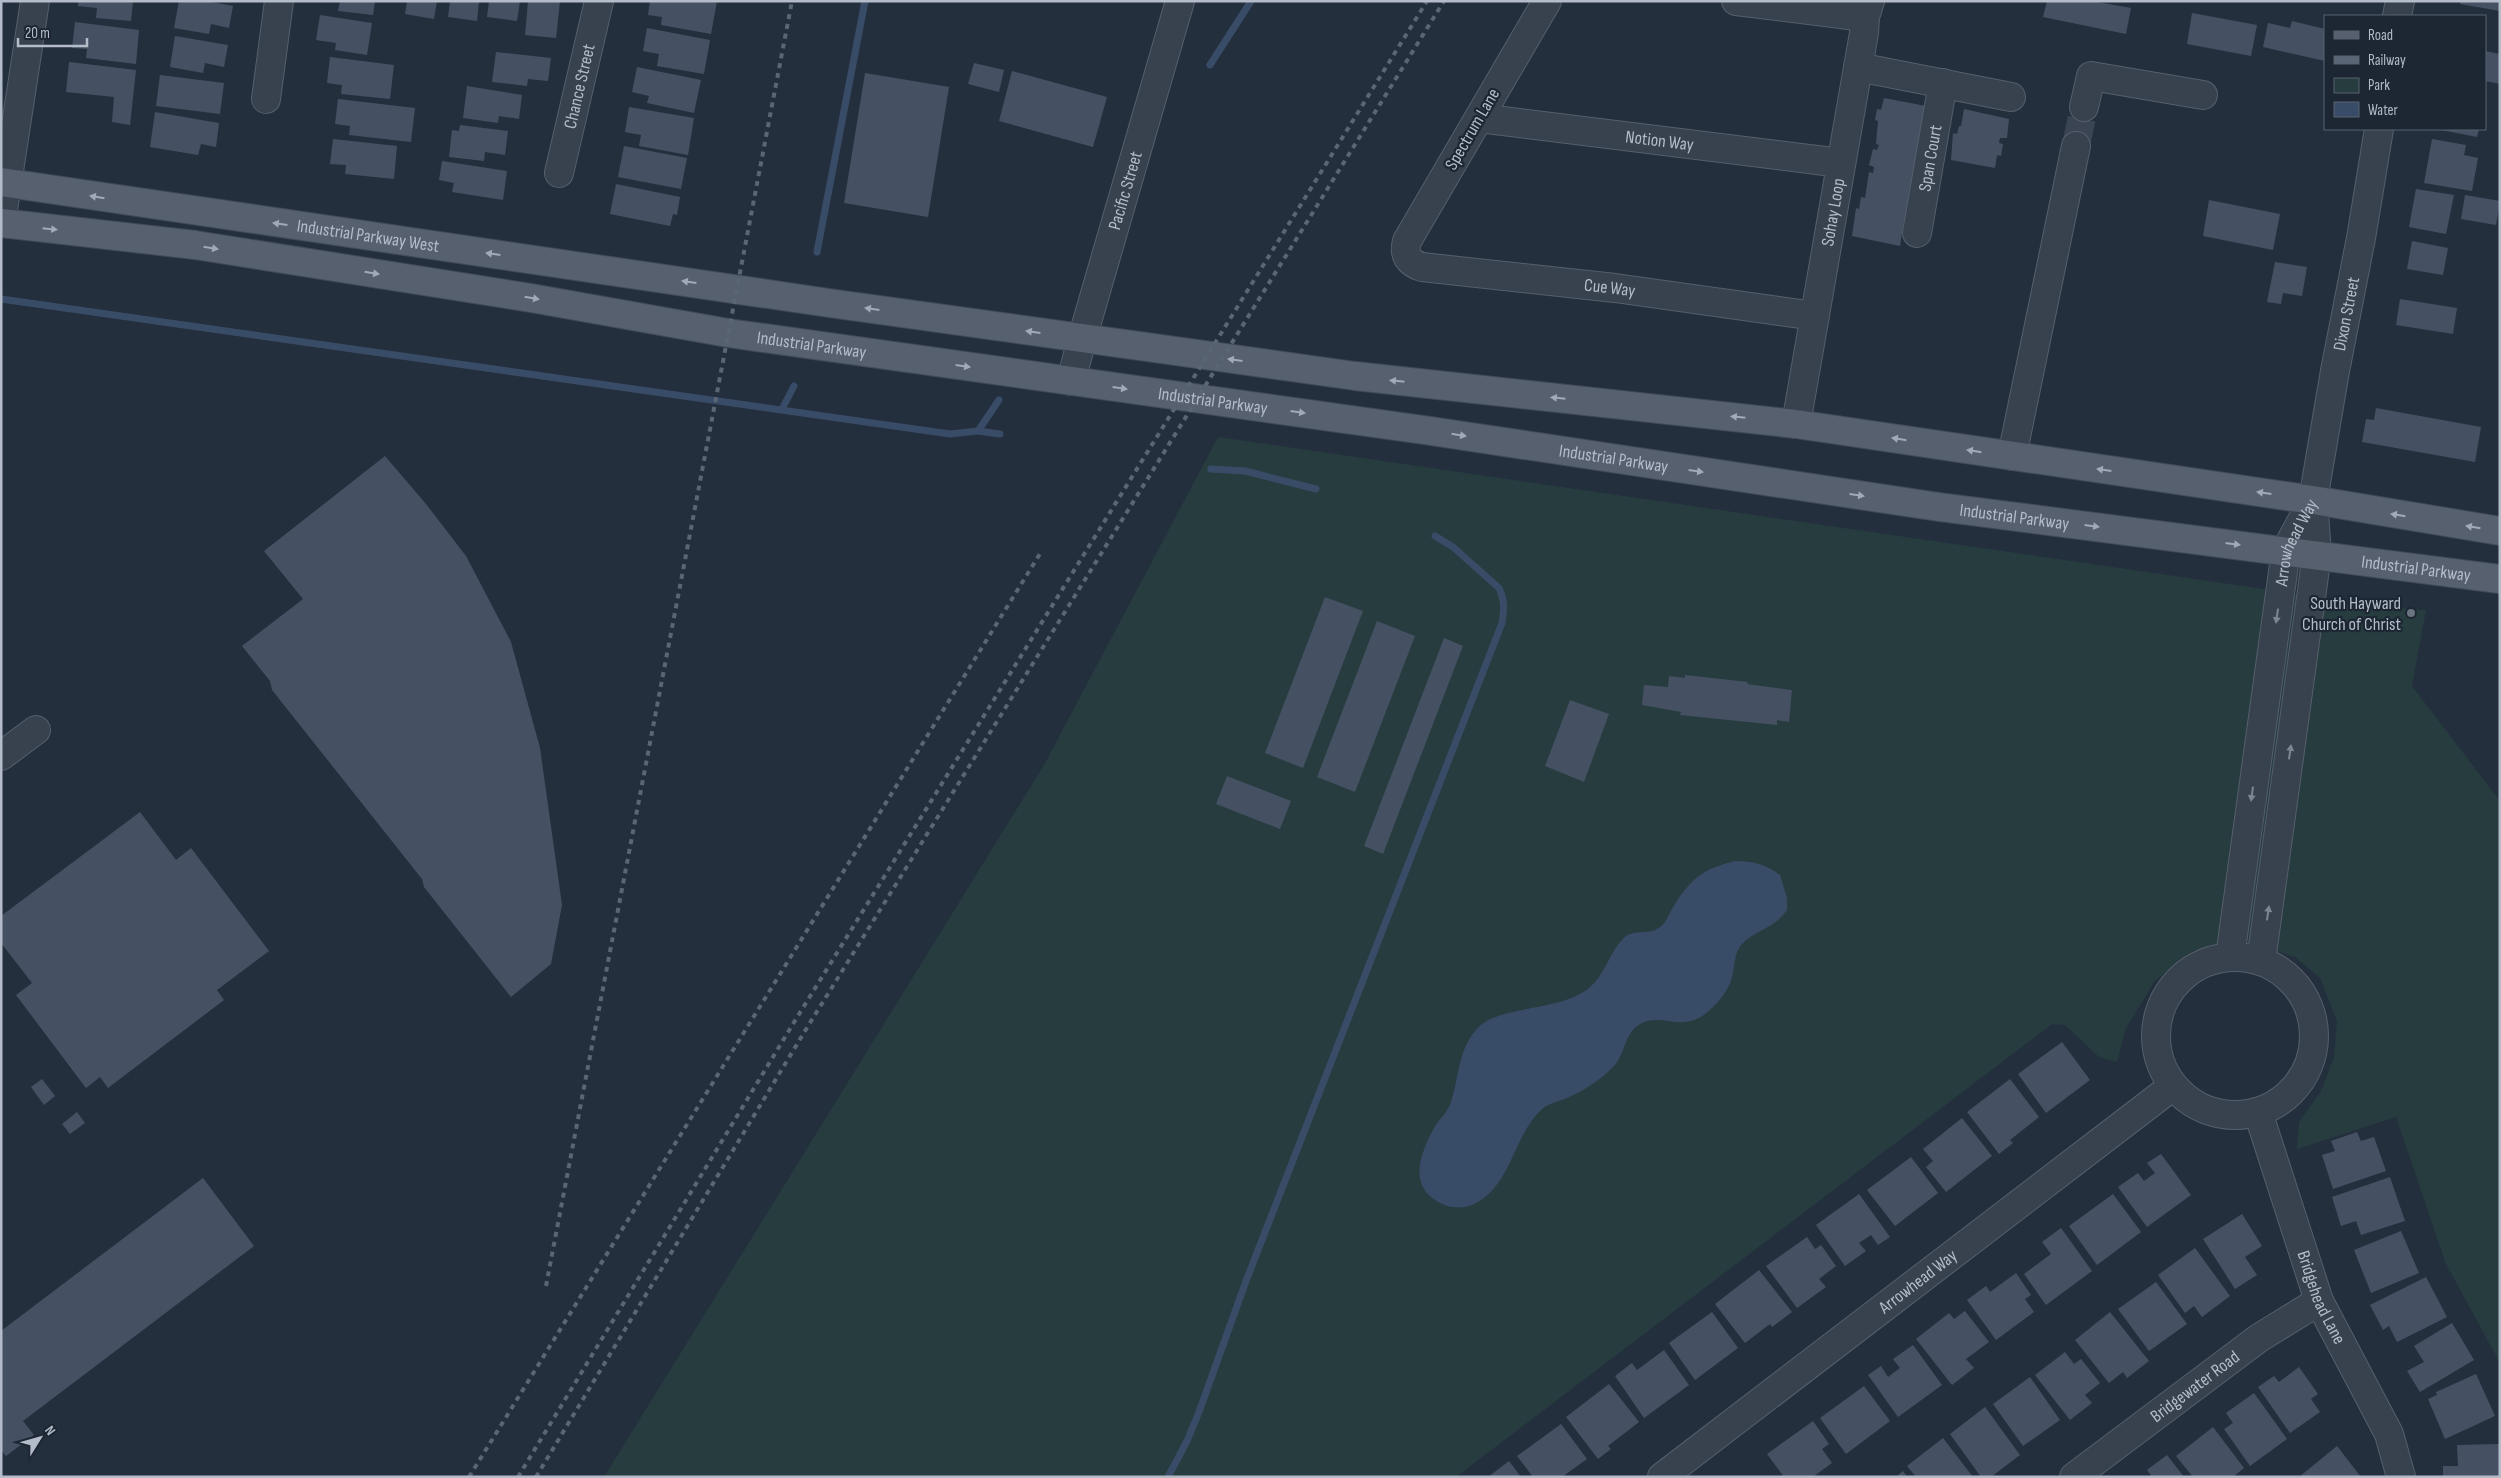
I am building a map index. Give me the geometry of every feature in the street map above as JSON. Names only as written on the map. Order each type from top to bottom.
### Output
[{"type":"main road","name":"Industrial Parkway West","points":[[4,182],[1082,338]]},
{"type":"main road","name":"Industrial Parkway West","points":[[1,223],[195,245],[531,298],[728,333]]},
{"type":"main road","name":"Industrial Parkway","points":[[728,333],[1424,430],[1939,507],[2286,550],[2500,579]]},
{"type":"main road","points":[[1082,338],[1355,376],[1796,424],[2312,500],[2500,531]]},
{"type":"street","points":[[1,223],[4,182],[35,1]]},
{"type":"street","points":[[266,99],[279,1]]},
{"type":"street","name":"Chance Street","points":[[559,173],[598,1]]},
{"type":"street","name":"Pacific Street","points":[[1071,381],[1180,1]]},
{"type":"street","name":"Spectrum Lane","points":[[1407,258],[1404,250],[1407,241],[1547,1]]},
{"type":"street","points":[[1736,1],[1867,9]]},
{"type":"street","points":[[2397,15],[2400,1]]},
{"type":"street","name":"Sohay Loop","points":[[1796,424],[1867,9]]},
{"type":"street","points":[[1858,67],[2011,97]]},
{"type":"street","points":[[2084,107],[2091,76],[2203,96]]},
{"type":"street","name":"Span Court","points":[[1917,233],[1943,83]]},
{"type":"street","name":"Notion Way","points":[[1479,118],[1841,163]]},
{"type":"street","name":"Dixon Street","points":[[2312,500],[2361,238],[2379,130]]},
{"type":"street","points":[[2012,456],[2076,146]]},
{"type":"street","name":"Cue Way","points":[[1407,258],[1414,264],[1422,267],[1615,288],[1815,316]]},
{"type":"street","name":"Arrowhead Way","points":[[2230,957],[2286,550],[2312,500]]},
{"type":"street","name":"Arrowhead Way","points":[[2261,961],[2317,554],[2312,500]]},
{"type":"street","points":[[1,756],[36,730]]},
{"type":"street","points":[[2230,957],[2261,961],[2282,972],[2298,988],[2310,1010],[2314,1033],[2312,1056],[2298,1085],[2276,1104],[2258,1112],[2236,1116],[2210,1112],[2193,1103],[2173,1086],[2166,1075],[2157,1053],[2156,1030],[2161,1006],[2174,985],[2191,969],[2212,960],[2230,957]]},
{"type":"street","name":"Arrowhead Way","points":[[1662,1477],[2173,1086]]},
{"type":"street","name":"Bridgehead Lane","points":[[2258,1112],[2319,1301],[2389,1434],[2400,1477]]},
{"type":"street","name":"Bridgewater Road","points":[[2074,1477],[2259,1338],[2319,1301]]},
{"type":"green space","points":[[1218,437],[2257,588],[2343,604],[2426,610],[2412,686],[2500,801],[2500,1363],[2446,1264],[2396,1117],[2297,1149],[2299,1122],[2321,1091],[2334,1057],[2337,1021],[2320,978],[2295,957],[2240,939],[2193,951],[2155,981],[2126,1028],[2117,1062],[2099,1057],[2065,1025],[2052,1024],[1456,1477],[604,1477],[1044,765]]},
{"type":"water","points":[[1735,861],[1759,864],[1780,875],[1787,898],[1787,910],[1776,922],[1747,939],[1739,947],[1731,982],[1709,1011],[1688,1022],[1650,1020],[1636,1027],[1628,1037],[1619,1060],[1605,1074],[1581,1091],[1548,1105],[1531,1121],[1504,1173],[1487,1196],[1474,1204],[1459,1207],[1444,1205],[1427,1193],[1422,1185],[1420,1176],[1420,1166],[1425,1146],[1434,1128],[1449,1106],[1454,1093],[1462,1055],[1476,1030],[1498,1016],[1561,1001],[1576,996],[1589,988],[1600,976],[1615,950],[1627,935],[1653,931],[1660,927],[1684,890],[1691,883],[1705,872]]},
{"type":"building","points":[[78,1],[133,1],[131,21],[96,18],[97,8],[78,6]]},
{"type":"building","points":[[179,1],[206,1],[233,6],[229,28],[211,24],[209,34],[174,28]]},
{"type":"building","points":[[340,1],[375,1],[373,15],[338,11]]},
{"type":"building","points":[[407,1],[437,1],[434,19],[405,14]]},
{"type":"building","points":[[450,1],[479,1],[477,21],[448,17]]},
{"type":"building","points":[[489,1],[520,1],[517,21],[487,17]]},
{"type":"building","points":[[528,1],[560,1],[556,38],[525,35]]},
{"type":"building","points":[[650,1],[717,1],[711,34],[661,25],[662,17],[648,15]]},
{"type":"building","points":[[2047,1],[2092,1],[2131,8],[2126,34],[2043,17]]},
{"type":"building","points":[[2460,1],[2500,1],[2500,11],[2460,4]]},
{"type":"building","points":[[2192,13],[2257,25],[2251,56],[2187,44]]},
{"type":"building","points":[[320,15],[372,23],[367,55],[335,50],[336,43],[316,40]]},
{"type":"building","points":[[2292,21],[2324,29],[2324,61],[2263,47],[2268,23],[2290,28]]},
{"type":"building","points":[[75,22],[139,30],[136,64],[86,58],[87,49],[72,48]]},
{"type":"building","points":[[647,28],[710,40],[704,74],[657,66],[659,54],[643,51]]},
{"type":"building","points":[[175,36],[228,45],[224,67],[205,63],[203,73],[170,67]]},
{"type":"building","points":[[2486,51],[2500,54],[2500,84],[2486,81]]},
{"type":"building","points":[[496,52],[551,58],[548,81],[528,79],[527,86],[492,82]]},
{"type":"building","points":[[330,57],[394,65],[390,99],[341,94],[342,85],[327,83]]},
{"type":"building","points":[[69,62],[136,70],[130,125],[112,122],[114,97],[66,92]]},
{"type":"building","points":[[974,63],[1004,70],[999,92],[968,84]]},
{"type":"building","points":[[637,67],[701,80],[694,113],[647,103],[649,96],[632,92]]},
{"type":"building","points":[[1012,71],[1107,97],[1093,147],[999,121]]},
{"type":"building","points":[[865,73],[949,87],[928,217],[844,203]]},
{"type":"building","points":[[160,75],[224,83],[220,114],[156,106]]},
{"type":"building","points":[[467,86],[522,95],[519,119],[499,116],[498,123],[463,118]]},
{"type":"building","points":[[1884,98],[1926,106],[1909,193],[1912,194],[1907,220],[1904,220],[1900,246],[1852,236],[1856,208],[1859,209],[1861,197],[1865,198],[1869,172],[1873,173],[1874,167],[1869,165],[1873,149],[1877,150],[1879,145],[1876,144],[1878,121],[1875,120],[1877,109],[1881,110]]},
{"type":"building","points":[[338,99],[415,108],[411,142],[349,135],[350,126],[335,124]]},
{"type":"building","points":[[629,107],[694,118],[688,155],[639,146],[641,135],[625,132]]},
{"type":"building","points":[[1964,109],[2009,119],[2007,138],[2000,138],[1999,143],[2003,144],[2001,156],[1997,155],[1995,168],[1951,160],[1953,133],[1957,134],[1959,126],[1961,126]]},
{"type":"building","points":[[155,112],[219,123],[216,147],[201,144],[198,155],[150,147]]},
{"type":"building","points":[[460,125],[508,131],[505,155],[485,152],[484,161],[449,157],[452,130],[459,131]]},
{"type":"building","points":[[2441,130],[2479,130],[2477,137]]},
{"type":"building","points":[[333,139],[397,146],[394,179],[345,174],[346,165],[330,164]]},
{"type":"building","points":[[2432,139],[2466,145],[2464,155],[2478,158],[2472,191],[2424,183]]},
{"type":"building","points":[[624,146],[687,158],[681,189],[618,177]]},
{"type":"building","points":[[442,161],[507,171],[503,200],[452,192],[454,183],[439,180]]},
{"type":"building","points":[[616,184],[680,197],[677,215],[673,214],[670,226],[610,214]]},
{"type":"building","points":[[2416,189],[2454,195],[2446,234],[2409,227]]},
{"type":"building","points":[[2465,195],[2500,201],[2496,225],[2461,219]]},
{"type":"building","points":[[2209,200],[2280,214],[2273,250],[2203,236]]},
{"type":"building","points":[[2412,241],[2448,248],[2443,275],[2407,269]]},
{"type":"building","points":[[2275,262],[2307,267],[2302,296],[2283,293],[2281,304],[2267,302]]},
{"type":"building","points":[[2400,299],[2457,308],[2453,334],[2396,325]]},
{"type":"building","points":[[2376,408],[2481,427],[2475,462],[2362,442],[2366,419],[2374,420]]},
{"type":"building","points":[[385,456],[426,504],[466,556],[511,642],[540,748],[562,905],[551,964],[511,997],[424,887],[422,879],[272,690],[270,681],[242,646],[303,599],[264,551]]},
{"type":"building","points":[[1325,597],[1363,611],[1303,768],[1265,753]]},
{"type":"building","points":[[1377,621],[1415,636],[1355,792],[1317,777]]},
{"type":"building","points":[[1444,638],[1463,646],[1383,854],[1364,846]]},
{"type":"building","points":[[1685,675],[1748,682],[1747,684],[1792,690],[1789,722],[1777,720],[1777,725],[1680,715],[1681,712],[1642,705],[1644,685],[1668,687],[1669,676],[1685,678]]},
{"type":"building","points":[[1570,700],[1609,714],[1584,782],[1545,766]]},
{"type":"building","points":[[1227,776],[1291,801],[1280,829],[1216,804]]},
{"type":"building","points":[[140,812],[176,860],[191,848],[269,951],[217,990],[224,1000],[108,1088],[100,1077],[86,1088],[16,995],[32,983],[1,943],[1,916]]},
{"type":"building","points":[[2062,1042],[2090,1080],[2046,1113],[2018,1074]]},
{"type":"building","points":[[42,1079],[55,1096],[44,1105],[31,1087]]},
{"type":"building","points":[[2010,1079],[2039,1117],[2010,1140],[2013,1143],[1999,1154],[1967,1112]]},
{"type":"building","points":[[77,1112],[85,1123],[70,1134],[62,1124]]},
{"type":"building","points":[[1962,1118],[1992,1156],[1946,1192],[1926,1167],[1933,1161],[1923,1149]]},
{"type":"building","points":[[2357,1132],[2361,1141],[2374,1137],[2386,1171],[2333,1189],[2322,1155],[2335,1151],[2331,1141]]},
{"type":"building","points":[[2161,1154],[2191,1195],[2147,1227],[2118,1187],[2138,1173],[2144,1181],[2155,1173],[2147,1163]]},
{"type":"building","points":[[1911,1157],[1938,1193],[1895,1226],[1867,1190]]},
{"type":"building","points":[[2390,1177],[2405,1221],[2361,1235],[2356,1221],[2341,1226],[2332,1197]]},
{"type":"building","points":[[203,1178],[254,1246],[23,1421],[34,1435],[6,1456],[1,1450],[1,1331]]},
{"type":"building","points":[[1859,1194],[1890,1237],[1878,1245],[1871,1235],[1859,1243],[1866,1251],[1845,1266],[1816,1225]]},
{"type":"building","points":[[2113,1194],[2141,1232],[2097,1265],[2069,1226]]},
{"type":"building","points":[[2242,1214],[2262,1246],[2245,1257],[2257,1275],[2235,1289],[2203,1239]]},
{"type":"building","points":[[2061,1228],[2092,1271],[2046,1305],[2024,1274],[2051,1254],[2042,1242]]},
{"type":"building","points":[[2401,1231],[2419,1273],[2371,1293],[2354,1250]]},
{"type":"building","points":[[1807,1237],[1815,1249],[1821,1245],[1836,1266],[1819,1279],[1826,1287],[1797,1308],[1766,1266]]},
{"type":"building","points":[[2195,1248],[2230,1296],[2202,1317],[2194,1306],[2185,1313],[2158,1275]]},
{"type":"building","points":[[1759,1270],[1792,1312],[1772,1327],[1770,1324],[1745,1343],[1715,1304]]},
{"type":"building","points":[[2016,1273],[2031,1295],[2025,1299],[2034,1312],[1996,1340],[1967,1300],[1986,1286],[1990,1292]]},
{"type":"building","points":[[2426,1277],[2447,1317],[2397,1342],[2389,1326],[2383,1330],[2370,1305]]},
{"type":"building","points":[[2156,1282],[2187,1324],[2149,1351],[2118,1309]]},
{"type":"building","points":[[1965,1311],[1989,1342],[1966,1359],[1974,1368],[1952,1385],[1916,1339],[1949,1313],[1954,1319]]},
{"type":"building","points":[[1712,1312],[1738,1348],[1695,1380],[1669,1343]]},
{"type":"building","points":[[2110,1312],[2149,1361],[2127,1378],[2123,1372],[2109,1383],[2075,1340]]},
{"type":"building","points":[[2452,1323],[2474,1360],[2420,1392],[2407,1371],[2424,1362],[2414,1346]]},
{"type":"building","points":[[1913,1345],[1942,1385],[1898,1417],[1868,1375],[1881,1366],[1888,1377],[1900,1368],[1893,1359]]},
{"type":"building","points":[[1664,1350],[1689,1385],[1644,1418],[1615,1376],[1632,1363],[1637,1370]]},
{"type":"building","points":[[2065,1352],[2074,1364],[2081,1359],[2100,1383],[2085,1395],[2092,1403],[2070,1420],[2035,1375]]},
{"type":"building","points":[[2299,1367],[2318,1394],[2311,1399],[2320,1412],[2290,1433],[2258,1387],[2274,1376],[2279,1382]]},
{"type":"building","points":[[2476,1374],[2495,1416],[2445,1439],[2428,1399],[2437,1395],[2436,1392]]},
{"type":"building","points":[[2030,1377],[2060,1420],[2023,1446],[1993,1404]]},
{"type":"building","points":[[1609,1384],[1639,1422],[1608,1446],[1611,1449],[1598,1459],[1566,1417]]},
{"type":"building","points":[[1864,1386],[1890,1421],[1846,1454],[1820,1418]]},
{"type":"building","points":[[2254,1393],[2287,1439],[2250,1466],[2224,1429],[2233,1423],[2226,1413]]},
{"type":"building","points":[[1985,1407],[2020,1455],[1991,1477],[1981,1477],[1950,1434]]},
{"type":"building","points":[[1813,1421],[1829,1444],[1822,1449],[1832,1463],[1813,1477],[1784,1477],[1767,1454]]},
{"type":"building","points":[[1561,1424],[1587,1459],[1562,1477],[1533,1477],[1517,1456]]},
{"type":"building","points":[[2213,1427],[2244,1468],[2233,1477],[2193,1477],[2176,1456]]},
{"type":"building","points":[[1943,1438],[1973,1477],[1916,1477],[1907,1466]]},
{"type":"building","points":[[2500,1444],[2500,1477],[2443,1477],[2443,1466],[2458,1466],[2457,1445]]},
{"type":"building","points":[[2337,1446],[2361,1477],[2299,1477]]},
{"type":"building","points":[[2167,1455],[2184,1477],[2152,1477],[2147,1470]]},
{"type":"building","points":[[1509,1461],[1521,1477],[1488,1477]]},
{"type":"building","points":[[1903,1471],[1907,1477],[1896,1477]]},
{"type":"waterway","points":[[817,252],[865,1]]},
{"type":"waterway","points":[[1210,65],[1251,1]]},
{"type":"waterway","points":[[1,299],[950,434],[978,431],[999,400]]},
{"type":"waterway","points":[[782,409],[794,386]]},
{"type":"waterway","points":[[978,431],[1000,434]]},
{"type":"waterway","points":[[1211,469],[1245,471],[1316,489]]},
{"type":"waterway","points":[[1168,1477],[1187,1441],[1199,1412],[1246,1281],[1502,623],[1504,605],[1499,588],[1453,547],[1435,536]]},
{"type":"tunnel","points":[[2076,146],[2084,107]]},
{"type":"railway","points":[[546,1286],[792,1]]},
{"type":"railway","points":[[518,1477],[796,1019],[1427,1]]},
{"type":"railway","points":[[536,1477],[808,1026],[1444,1]]},
{"type":"railway","points":[[469,1477],[1041,552]]},
{"type":"place","name":"South Hayward Church of Christ","points":[[2411,613]]}]
